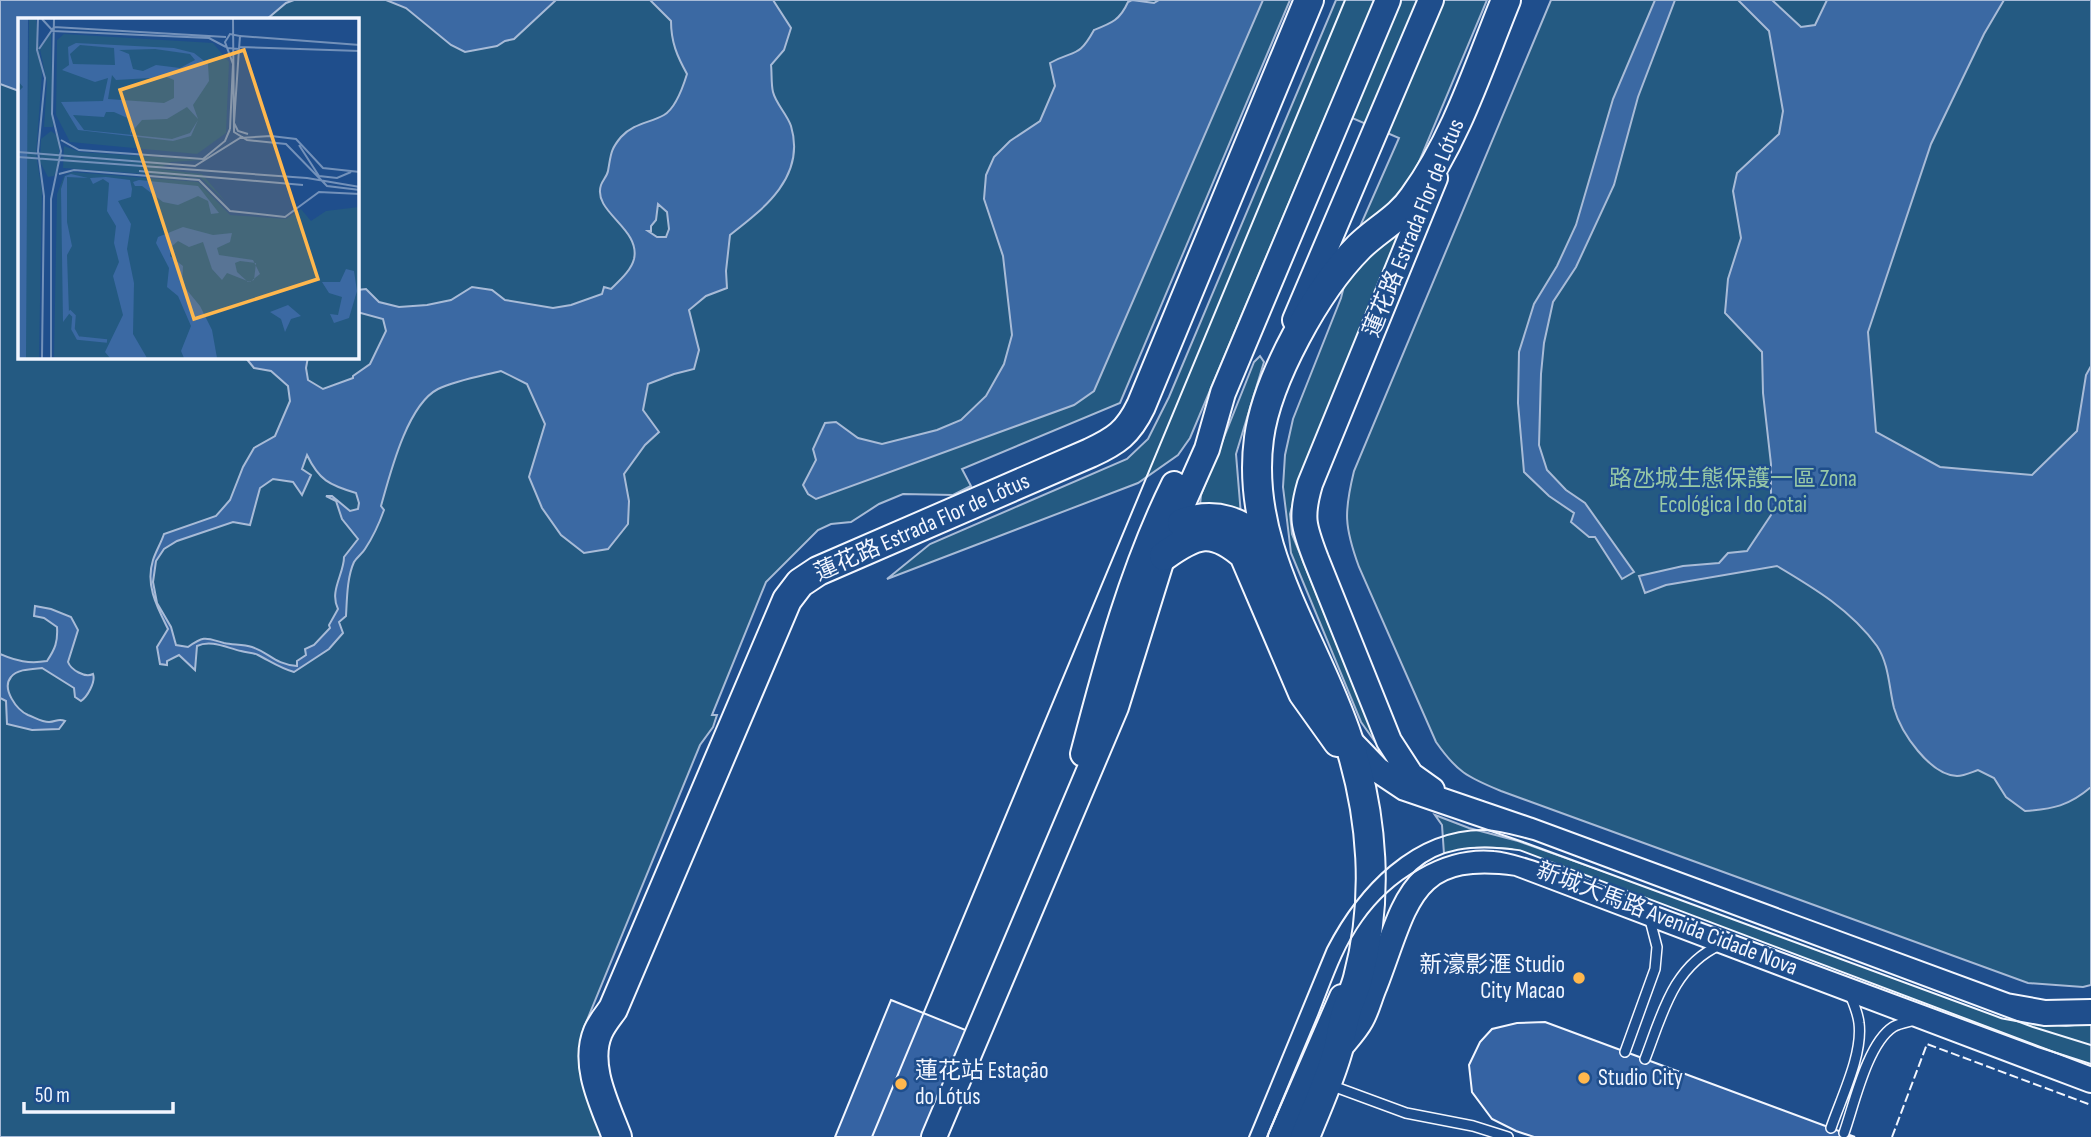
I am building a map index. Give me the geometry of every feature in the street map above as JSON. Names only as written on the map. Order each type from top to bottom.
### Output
[{"type":"main road","name":"蓮花路 Estrada Flor de Lótus","points":[[617,1137],[593,1063],[596,1037],[599,1028],[613,1009],[787,600],[800,583],[818,571],[1090,453],[1117,439],[1127,430],[1141,406],[1310,0]]},
{"type":"main road","points":[[1069,816],[1104,676],[1156,521],[1223,393],[1388,0]]},
{"type":"main road","points":[[1301,1136],[1338,1051],[1346,1014],[1358,979],[1366,939],[1372,870],[1370,840],[1350,749],[1268,544],[1258,495],[1258,454],[1267,405],[1285,358],[1292,328],[1431,0]]},
{"type":"main road","name":"蓮花路 Estrada Flor de Lótus","points":[[1476,812],[1443,796],[1411,775],[1389,741],[1306,533],[1303,514],[1310,484],[1506,0]]},
{"type":"main road","points":[[1285,358],[1330,281],[1373,234],[1412,201],[1453,129]]},
{"type":"main road","points":[[934,1137],[1116,707],[1167,543],[1207,449],[1223,393]]},
{"type":"main road","points":[[1167,543],[1194,519],[1224,518],[1239,523],[1268,544]]},
{"type":"main road","points":[[1167,543],[1206,536],[1225,540],[1244,555],[1303,693],[1326,727],[1350,749]]},
{"type":"main road","name":"新城大馬路 Avenida Cidade Nova","points":[[1350,749],[1389,779],[1426,796],[2006,1006],[2045,1013],[2091,1012]]},
{"type":"main road","name":"新城大馬路 Avenida Cidade Nova","points":[[1338,1051],[1361,1020],[1406,901],[1419,883],[1436,870],[1479,859],[1517,863],[2091,1080]]},
{"type":"main road","points":[[1301,1136],[1344,991],[1358,979]]},
{"type":"lane","points":[[1625,1052],[1655,969],[1657,947],[1647,911]]},
{"type":"lane","points":[[1645,1059],[1679,978],[1704,952],[1727,942]]},
{"type":"lane","points":[[1831,1128],[1858,1044],[1859,1023],[1847,987]]},
{"type":"lane","points":[[1844,1133],[1872,1054],[1882,1038],[1893,1027],[1926,1016]]},
{"type":"lane","points":[[1325,1084],[1406,1113],[1473,1126],[1508,1137]]},
{"type":"green space","points":[[0,0],[1290,0],[1120,403],[962,469],[971,486],[953,495],[903,494],[879,504],[851,522],[831,524],[818,530],[766,582],[712,715],[717,715],[713,727],[700,745],[583,1030],[585,1076],[605,1137],[0,1137]]},
{"type":"green space","points":[[1336,0],[1487,0],[1411,181],[1399,238],[1297,490],[1290,514],[1292,534],[1378,746],[1361,722],[1291,553],[1283,487],[1285,455],[1293,419],[1341,298],[1358,231],[1399,138],[1329,108],[1190,438],[1178,455],[1138,483],[887,579],[930,544],[1127,459],[1148,439],[1169,397]]},
{"type":"green space","name":"路氹城生態保護一區 Zona Ecológica I do Cotai","points":[[1551,0],[2091,0],[2091,985],[2083,987],[2028,983],[1501,791],[1464,772],[1436,742],[1359,567],[1348,529],[1348,498],[1354,471]]},
{"type":"green space","points":[[1260,356],[1264,362],[1236,454],[1241,515],[1200,505],[1201,495],[1254,362]]},
{"type":"green space","points":[[1435,815],[1469,828],[1518,841],[2027,1021],[2066,1026],[2091,1023],[2091,1070],[1511,849],[1477,848],[1444,854],[1442,825]]},
{"type":"shaded area","points":[[0,0],[294,0],[286,3],[268,18],[18,18],[18,91],[0,84]]},
{"type":"shaded area","points":[[386,0],[556,0],[514,39],[497,46],[465,52],[451,45],[406,8]]},
{"type":"shaded area","points":[[650,0],[773,0],[791,28],[784,50],[771,65],[773,92],[791,126],[793,160],[788,175],[769,202],[730,235],[727,288],[706,296],[689,310],[699,350],[694,369],[648,384],[643,410],[659,432],[645,445],[624,474],[629,501],[628,524],[608,549],[584,553],[561,535],[542,508],[529,477],[545,424],[527,384],[501,371],[461,381],[438,389],[427,397],[401,441],[381,506],[384,510],[368,544],[352,568],[346,616],[339,622],[343,633],[329,649],[294,672],[256,654],[213,644],[197,646],[195,670],[179,655],[167,661],[167,665],[160,664],[157,647],[168,629],[153,596],[150,578],[153,560],[164,534],[216,516],[230,500],[254,448],[275,436],[290,401],[288,386],[271,371],[254,368],[247,359],[308,359],[308,380],[323,389],[353,378],[370,364],[386,331],[383,319],[359,313],[359,290],[366,289],[379,302],[399,307],[451,300],[472,287],[492,290],[505,300],[553,308],[602,294],[604,287],[611,289],[630,268],[634,259],[634,248],[631,238],[603,204],[601,185],[613,149],[621,137],[631,129],[668,112],[681,91],[687,74],[672,36],[671,21]],"holes":[[[658,204],[667,212],[669,229],[666,237],[657,237],[648,231],[651,231],[656,220]],[[307,455],[316,470],[332,484],[356,493],[359,503],[358,509],[350,511],[332,496],[326,496],[336,501],[342,519],[358,539],[344,557],[335,596],[338,609],[330,628],[314,645],[305,649],[306,655],[297,661],[297,666],[277,661],[258,649],[245,645],[209,639],[202,639],[188,647],[176,645],[171,627],[157,603],[153,582],[156,561],[164,549],[177,541],[233,522],[250,525],[260,488],[273,479],[293,482],[302,495],[311,475],[302,469]]]},
{"type":"shaded area","points":[[1132,0],[1154,3],[1159,0],[1263,0],[1094,391],[1074,405],[816,499],[808,494],[803,485],[816,460],[813,449],[825,423],[836,422],[858,438],[882,444],[937,430],[961,420],[986,396],[1004,364],[1012,335],[1003,256],[984,199],[986,175],[994,157],[1010,141],[1040,121],[1055,86],[1050,63],[1080,49],[1094,30],[1115,20]]},
{"type":"shaded area","points":[[1655,0],[1675,0],[1638,97],[1614,185],[1576,267],[1553,302],[1544,343],[1541,374],[1539,445],[1547,470],[1566,490],[1585,503],[1634,572],[1622,579],[1595,537],[1589,537],[1571,522],[1574,513],[1549,496],[1524,472],[1518,403],[1519,352],[1534,304],[1557,266],[1576,225],[1613,99]]},
{"type":"shaded area","points":[[1738,0],[1772,0],[1801,27],[1815,25],[1827,0],[2004,0],[1984,34],[1931,144],[1868,332],[1876,432],[1940,467],[2032,475],[2077,431],[2086,375],[2091,366],[2091,787],[2068,802],[2052,808],[2025,811],[2006,797],[1994,778],[1978,770],[1960,776],[1947,774],[1927,761],[1903,729],[1894,708],[1881,653],[1867,633],[1818,591],[1777,566],[1666,585],[1645,593],[1639,576],[1683,566],[1719,563],[1728,553],[1747,551],[1771,515],[1771,464],[1763,393],[1762,352],[1725,313],[1728,279],[1741,238],[1733,191],[1737,173],[1779,134],[1783,111],[1769,31]]},
{"type":"shaded area","points":[[35,606],[71,617],[78,630],[68,662],[79,672],[93,674],[90,689],[81,701],[75,697],[74,688],[42,668],[21,671],[11,677],[8,682],[9,693],[19,709],[44,721],[65,721],[59,729],[32,730],[7,724],[6,701],[0,698],[0,654],[23,661],[40,662],[47,661],[54,649],[57,627],[44,618],[34,616]]},
{"type":"building","name":"蓮花站 Estação do Lótus","points":[[891,1000],[968,1031],[925,1137],[835,1137]]},
{"type":"building","name":"Studio City","points":[[1545,1022],[1855,1137],[1534,1137],[1516,1131],[1492,1119],[1472,1092],[1469,1065],[1480,1042],[1492,1029],[1517,1023]]},
{"type":"tram line","points":[[872,1137],[1345,0]]},
{"type":"tram line","points":[[1249,1137],[1327,948],[1355,904],[1390,866],[1411,851],[1459,832],[1485,830],[1533,840],[2033,1027],[2091,1045]]},
{"type":"tram line","points":[[1267,1137],[1336,968],[1362,921],[1387,892],[1419,869],[1455,854],[1475,851],[1504,852],[1535,861],[2038,1047],[2091,1064]]},
{"type":"fence","points":[[1892,1137],[1927,1044],[2091,1105]]},
{"type":"place","name":"新濠影滙 Studio City Macao","points":[[1579,978]]},
{"type":"place","name":"Studio City","points":[[1584,1078]]},
{"type":"place","name":"蓮花站 Estação do Lótus","points":[[901,1084]]}]
